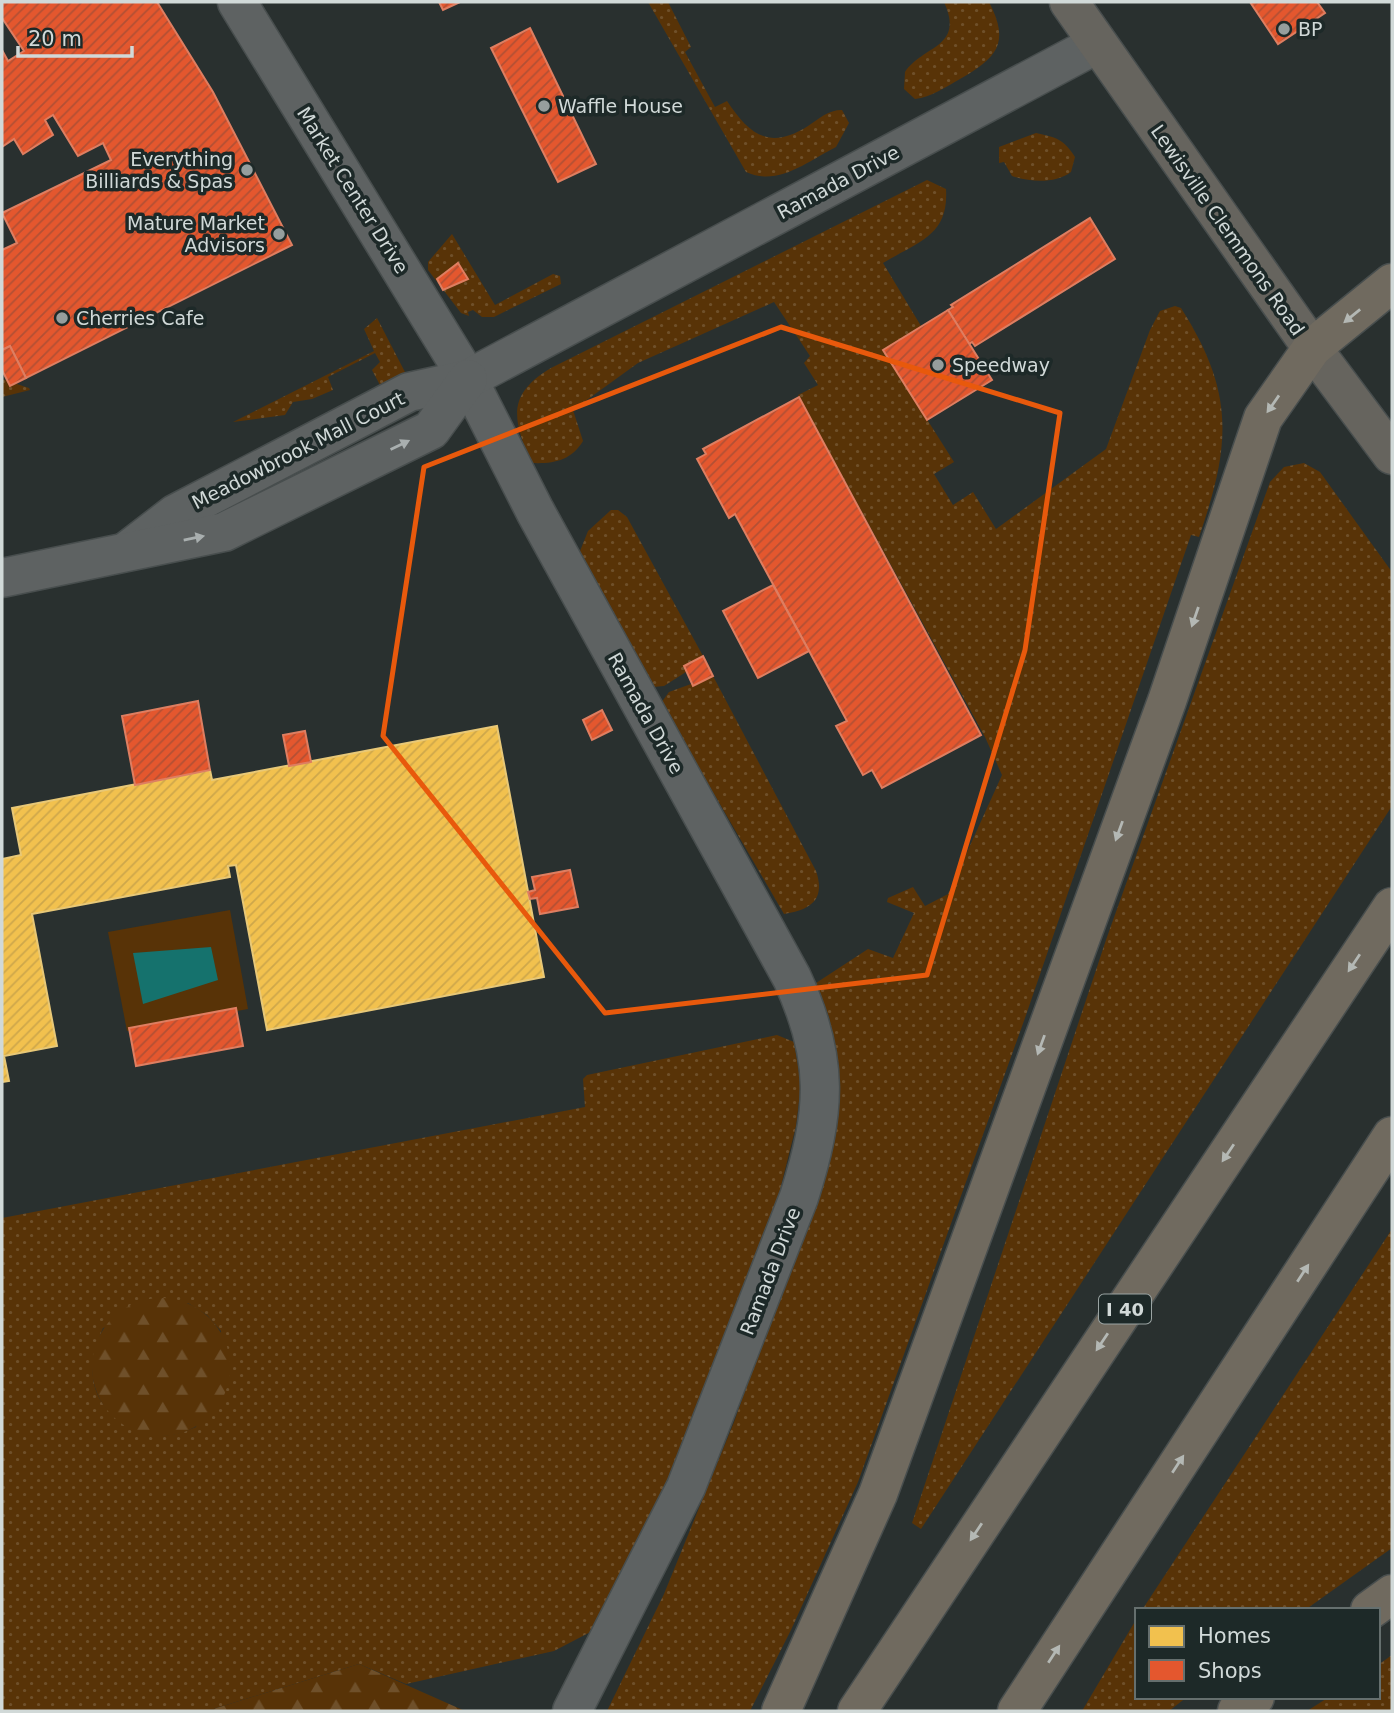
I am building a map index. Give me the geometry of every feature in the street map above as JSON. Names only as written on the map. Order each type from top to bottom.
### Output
[{"type":"highway","points":[[781,1711],[878,1494],[1167,701],[1262,418],[1312,348],[1392,283]]},
{"type":"highway","name":"I 40","points":[[857,1711],[1392,906]]},
{"type":"highway","points":[[1017,1711],[1392,1136]]},
{"type":"highway","points":[[1373,1608],[1392,1594]]},
{"type":"highway","points":[[1237,1711],[1252,1699]]},
{"type":"main road","name":"Lewisville Clemmons Road","points":[[1069,2],[1312,348],[1392,455]]},
{"type":"street","name":"Market Center Drive","points":[[237,2],[468,379]]},
{"type":"street","name":"Ramada Drive","points":[[572,1711],[686,1487],[799,1197],[813,1154],[821,1108],[821,1074],[816,1040],[792,978],[535,511],[468,379],[1097,44]]},
{"type":"street","name":"Meadowbrook Mall Court","points":[[2,578],[225,532],[431,430],[468,379]]},
{"type":"highlighted area","points":[[781,327],[1060,413],[1025,650],[927,975],[605,1013],[383,736],[424,467]]},
{"type":"green space","points":[[648,2],[668,2],[691,47],[685,52],[715,107],[727,101],[752,130],[771,138],[794,133],[828,113],[842,110],[849,123],[836,147],[781,174],[758,176],[746,172]]},
{"type":"green space","points":[[944,2],[989,2],[996,17],[999,39],[991,56],[983,64],[938,91],[915,99],[904,89],[905,72],[946,37],[949,17]]},
{"type":"green space","points":[[1036,133],[1054,138],[1067,146],[1075,157],[1071,172],[1058,179],[1027,180],[1012,176],[1004,162],[999,163],[999,147]]},
{"type":"green space","points":[[927,180],[946,189],[946,205],[937,228],[919,243],[883,263],[921,326],[883,350],[954,462],[934,474],[953,505],[973,492],[996,529],[1106,449],[1150,330],[1160,311],[1175,306],[1181,308],[1199,338],[1219,393],[1222,446],[1217,474],[1199,537],[1191,535],[1025,1018],[858,1482],[791,1630],[750,1711],[607,1711],[664,1594],[734,1422],[834,1141],[839,1066],[829,1017],[816,983],[868,949],[893,958],[914,913],[887,902],[888,898],[913,887],[925,906],[948,894],[1002,775],[985,737],[798,395],[818,385],[804,363],[810,356],[774,302],[638,363],[573,410],[583,441],[573,453],[561,460],[531,463],[520,433],[517,409],[526,388],[551,368]]},
{"type":"green space","points":[[452,234],[495,305],[553,274],[560,276],[561,284],[494,317],[482,317],[473,310],[468,312],[469,316],[461,313],[428,270],[428,262]]},
{"type":"green space","points":[[377,318],[406,374],[381,387],[372,370],[380,362],[375,353],[328,377],[333,390],[312,399],[293,402],[285,415],[233,422],[374,351],[364,329]]},
{"type":"green space","points":[[2,379],[29,388],[30,390],[2,397]]},
{"type":"green space","points":[[1304,463],[1320,472],[1392,572],[1392,806],[921,1529],[912,1523],[1107,937],[1270,482],[1284,467]]},
{"type":"green space","points":[[611,510],[618,510],[627,517],[703,656],[684,666],[686,672],[664,686],[653,687],[580,551],[588,531]]},
{"type":"green space","points":[[713,676],[816,871],[819,881],[817,896],[814,902],[801,910],[784,914],[661,703],[669,692]]},
{"type":"green space","points":[[230,910],[248,1009],[127,1031],[108,932]]},
{"type":"green space","points":[[777,1035],[794,1042],[801,1085],[796,1126],[778,1198],[713,1383],[600,1627],[554,1651],[406,1684],[359,1664],[207,1711],[2,1711],[2,1218],[585,1107],[583,1079],[587,1075]],"holes":[[[188,1303],[207,1315],[221,1331],[196,1427],[177,1434],[155,1434],[129,1424],[105,1406],[98,1395],[93,1370],[103,1328]]]},
{"type":"green space","points":[[1392,1229],[1392,1548],[1308,1608],[1143,1608]]},
{"type":"green space","points":[[161,1298],[187,1304],[210,1318],[224,1341],[230,1367],[224,1393],[210,1416],[187,1430],[161,1436],[135,1430],[112,1416],[98,1393],[92,1367],[98,1341],[112,1318],[135,1304]]},
{"type":"green space","points":[[1135,1621],[1135,1699],[1184,1699],[1169,1711],[1082,1711]]},
{"type":"green space","points":[[1392,1655],[1392,1711],[1307,1711],[1326,1699],[1380,1699],[1380,1664]]},
{"type":"green space","points":[[359,1664],[465,1711],[207,1711]]},
{"type":"water","points":[[211,947],[218,980],[143,1004],[133,953]]},
{"type":"building: Homes","points":[[497,726],[544,977],[267,1030],[236,865],[228,866],[230,877],[32,914],[57,1046],[4,1056],[9,1081],[2,1082],[2,859],[21,855],[12,808],[210,770],[212,780]]},
{"type":"building: Shops","points":[[2,2],[157,2],[213,92],[292,245],[26,378],[10,346],[2,350],[2,250],[17,243],[2,213],[111,160],[103,143],[78,156],[53,115],[45,120],[53,135],[23,154],[14,139],[2,147],[2,50],[8,61],[24,51],[2,18]]},
{"type":"building: Shops","points":[[439,2],[460,2],[443,10]]},
{"type":"building: Shops","name":"BP","points":[[1250,2],[1317,2],[1325,13],[1278,44]]},
{"type":"building: Shops","name":"Waffle House","points":[[530,28],[596,164],[558,182],[491,48]]},
{"type":"building: Shops","name":"Speedway","points":[[1090,218],[1115,259],[975,346],[972,342],[969,344],[948,310],[953,307],[951,305]]},
{"type":"building: Shops","points":[[458,263],[468,279],[443,290],[437,279]]},
{"type":"building: Shops","name":"Speedway","points":[[948,310],[992,380],[927,420],[883,350]]},
{"type":"building: Shops","points":[[10,346],[26,378],[10,386],[2,370],[2,350]]},
{"type":"building: Shops","points":[[799,397],[981,735],[882,788],[872,770],[863,775],[836,726],[847,721],[735,514],[729,518],[697,459],[706,454],[703,449]]},
{"type":"building: Shops","points":[[773,585],[809,651],[758,678],[723,611]]},
{"type":"building: Shops","points":[[703,656],[713,676],[693,686],[684,666]]},
{"type":"building: Shops","points":[[198,701],[210,770],[135,785],[122,716]]},
{"type":"building: Shops","points":[[602,710],[612,730],[592,740],[583,720]]},
{"type":"building: Shops","points":[[305,731],[311,762],[289,766],[283,735]]},
{"type":"building: Shops","points":[[570,870],[578,907],[540,914],[537,898],[530,899],[528,892],[535,890],[532,877]]},
{"type":"building: Shops","points":[[236,1008],[243,1046],[136,1066],[129,1028]]},
{"type":"place","name":"BP","points":[[1284,29]]},
{"type":"place","name":"Waffle House","points":[[544,106]]},
{"type":"place","name":"Everything Billiards & Spas","points":[[247,170]]},
{"type":"place","name":"Mature Market Advisors","points":[[279,234]]},
{"type":"place","name":"Cherries Cafe","points":[[62,318]]},
{"type":"place","name":"Speedway","points":[[938,365]]}]
